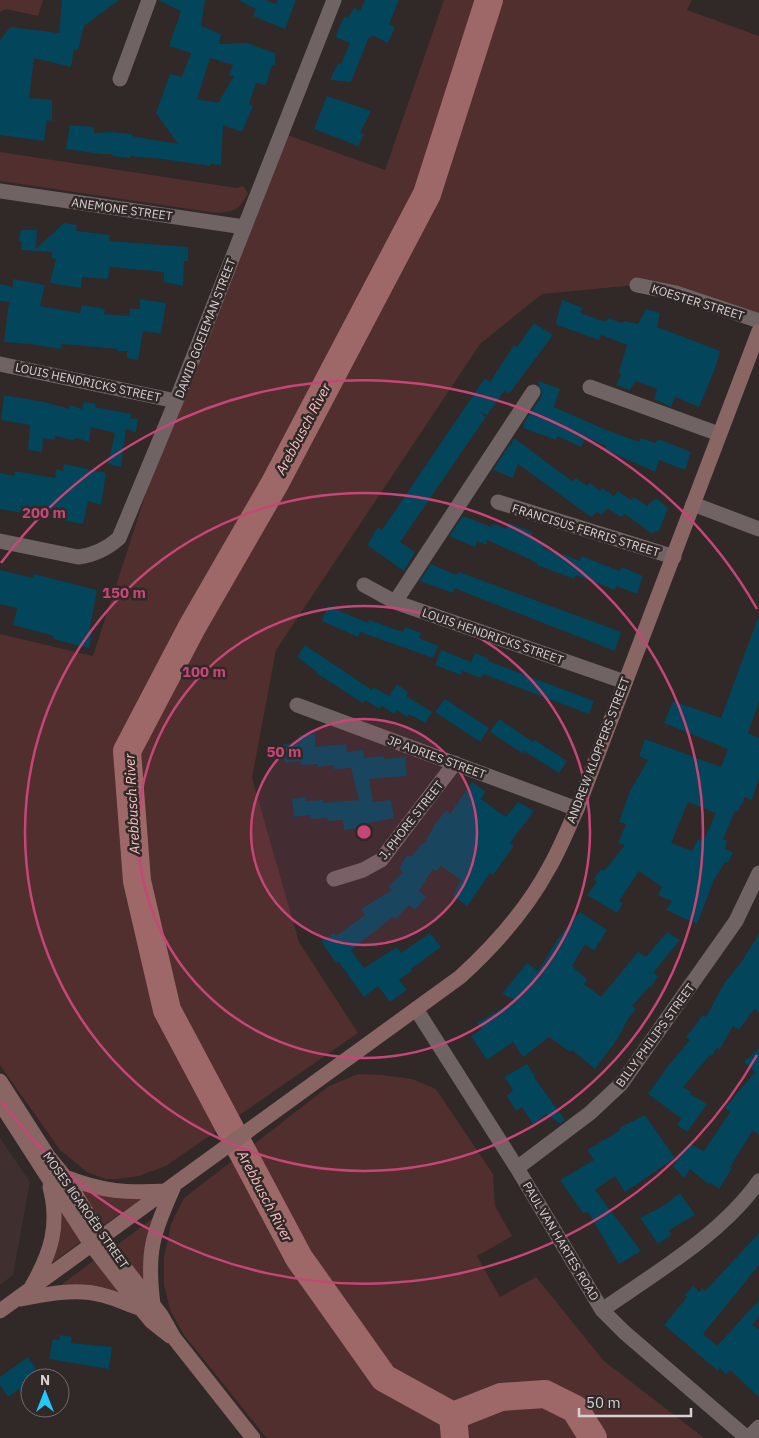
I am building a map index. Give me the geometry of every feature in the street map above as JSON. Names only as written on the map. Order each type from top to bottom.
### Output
[{"type":"street","points":[[120,79],[149,0]]},
{"type":"street","name":"DAWID GOEIEMAN STREET","points":[[0,541],[78,557],[90,555],[112,545],[119,538],[176,400],[334,0]]},
{"type":"street","name":"ANEMONE STREET","points":[[0,191],[244,227]]},
{"type":"street","name":"KOESTER STREET","points":[[636,285],[683,295],[759,321]]},
{"type":"street","name":"ANDREW KLOPPERS STREET","points":[[170,1188],[416,1009],[473,964],[510,924],[549,869],[577,809],[759,331]]},
{"type":"street","name":"LOUIS HENDRICKS STREET","points":[[0,364],[176,400]]},
{"type":"street","points":[[590,387],[720,434]]},
{"type":"street","points":[[395,602],[533,392]]},
{"type":"street","name":"FRANCISUS FERRIS STREET","points":[[498,502],[674,557]]},
{"type":"street","points":[[692,504],[759,529]]},
{"type":"street","name":"LOUIS HENDRICKS STREET","points":[[364,585],[395,602],[625,682]]},
{"type":"street","name":"JP ADRIES STREET","points":[[297,705],[577,809]]},
{"type":"street","name":"J. PHORE STREET","points":[[334,879],[363,870],[382,860],[455,763]]},
{"type":"street","name":"BILLY PHILIPS STREET","points":[[517,1168],[590,1113],[621,1084],[736,922],[759,873]]},
{"type":"street","name":"PAUL VAN HARTES ROAD","points":[[416,1009],[517,1168],[602,1310],[624,1332],[748,1438]]},
{"type":"street","name":"MOSES ǁGAROËB STREET","points":[[0,1081],[48,1156],[65,1177],[97,1242]]},
{"type":"street","name":"MOSES ǁGAROËB STREET","points":[[0,1103],[48,1177],[147,1306],[151,1321],[174,1338],[252,1438]]},
{"type":"street","points":[[30,1290],[45,1263],[53,1233],[54,1201],[48,1177]]},
{"type":"street","points":[[65,1177],[108,1191],[130,1193],[170,1188]]},
{"type":"street","points":[[602,1310],[697,1243],[752,1192],[759,1181]]},
{"type":"street","points":[[0,1312],[170,1188]]},
{"type":"street","points":[[16,1300],[41,1295],[82,1291],[147,1306],[152,1244],[170,1188]]},
{"type":"street","points":[[748,1438],[759,1427]]},
{"type":"shaded area","points":[[0,0],[43,0],[38,16],[6,9],[0,12]]},
{"type":"shaded area","points":[[444,0],[692,0],[687,10],[759,36],[759,321],[636,285],[542,294],[480,344],[276,650],[252,778],[299,942],[358,1033],[166,1166],[139,1176],[105,1179],[87,1172],[60,1150],[0,1065],[0,634],[93,656],[176,401],[282,133],[385,170]]},
{"type":"shaded area","points":[[0,152],[237,188],[243,186],[248,193],[236,209],[217,213],[0,181]]},
{"type":"shaded area","points":[[358,1074],[412,1079],[436,1089],[493,1174],[495,1206],[512,1236],[477,1256],[500,1297],[536,1277],[604,1361],[704,1438],[267,1438],[265,1436],[184,1335],[170,1310],[164,1285],[164,1258],[171,1224],[184,1198],[329,1086]]},
{"type":"shaded area","points":[[0,1138],[30,1182],[13,1275],[0,1285]]},
{"type":"shaded area","points":[[73,1183],[146,1196],[104,1225]]},
{"type":"shaded area","points":[[59,1206],[83,1240],[48,1266]]},
{"type":"shaded area","points":[[156,1216],[146,1286],[117,1245]]},
{"type":"shaded area","points":[[97,1258],[124,1295],[57,1288]]},
{"type":"building","points":[[62,0],[119,0],[84,26],[78,50],[74,49],[71,67],[34,58],[29,98],[52,100],[52,121],[47,120],[44,141],[0,135],[0,40],[10,27],[59,33]]},
{"type":"building","points":[[158,0],[205,0],[201,26],[221,34],[219,44],[247,43],[275,53],[275,65],[272,65],[266,85],[256,83],[249,104],[253,106],[242,132],[223,125],[221,165],[210,164],[210,166],[130,156],[130,158],[66,149],[70,125],[94,127],[94,133],[132,134],[132,136],[178,144],[156,113],[170,74],[182,77],[191,53],[169,46],[181,11]],"holes":[[[210,58],[233,65],[229,75],[234,76],[218,103],[197,99]]]},
{"type":"building","points":[[238,0],[265,0],[276,4],[278,0],[296,0],[285,29],[253,16],[256,9]]},
{"type":"building","points":[[365,0],[399,0],[389,24],[395,27],[388,43],[372,35],[371,38],[369,37],[351,82],[330,80],[338,63],[341,64],[350,43],[335,37],[344,17],[348,18],[354,8],[360,11]]},
{"type":"building","points":[[327,96],[371,111],[360,133],[364,134],[358,146],[314,129]]},
{"type":"building","points":[[64,223],[77,225],[76,231],[110,235],[109,241],[188,247],[188,261],[184,261],[183,286],[164,282],[164,272],[110,267],[108,279],[82,277],[81,288],[50,283],[56,259],[52,258],[52,252],[21,250],[22,242],[19,241],[21,230],[37,230],[36,249]]},
{"type":"building","points":[[13,279],[45,285],[40,306],[80,313],[82,305],[105,309],[104,314],[129,316],[130,309],[140,309],[140,299],[166,303],[161,334],[143,331],[138,360],[127,358],[127,351],[118,351],[118,349],[62,344],[61,349],[4,342],[9,302],[0,301],[0,284],[13,287]]},
{"type":"building","points":[[562,300],[583,308],[580,313],[605,322],[608,318],[622,323],[624,321],[638,324],[646,309],[660,313],[657,327],[720,351],[715,369],[699,407],[675,397],[671,407],[654,399],[657,389],[636,381],[630,390],[616,385],[621,375],[619,372],[627,345],[601,335],[599,340],[557,325],[556,322]]},
{"type":"building","points":[[534,323],[553,335],[509,394],[505,390],[487,415],[479,412],[486,417],[400,542],[415,552],[404,571],[367,545],[378,527],[382,530],[485,378],[490,382],[514,345],[517,347]]},
{"type":"building","points":[[539,381],[560,389],[554,407],[639,442],[641,438],[655,443],[658,439],[691,452],[685,470],[659,460],[655,472],[604,449],[606,446],[586,437],[581,447],[557,436],[556,440],[523,428],[525,421],[541,397],[542,392],[538,384]]},
{"type":"building","points":[[4,395],[70,409],[70,405],[82,409],[84,402],[96,404],[95,407],[131,414],[130,418],[138,419],[136,432],[126,429],[121,467],[108,464],[115,433],[91,427],[89,442],[76,438],[73,440],[55,436],[54,440],[43,438],[42,452],[28,450],[30,425],[1,420]]},
{"type":"building","points":[[514,438],[572,481],[576,478],[587,486],[590,483],[600,491],[602,488],[614,496],[618,491],[631,500],[634,497],[647,506],[656,498],[668,508],[659,531],[651,533],[625,514],[621,517],[607,508],[602,515],[597,512],[591,517],[518,464],[513,478],[493,470]]},
{"type":"building","points":[[64,464],[106,473],[101,505],[88,501],[83,524],[0,509],[0,473],[14,476],[15,471],[55,478],[56,469],[63,471]]},
{"type":"building","points":[[463,516],[492,527],[494,524],[506,529],[510,523],[532,532],[532,537],[544,543],[543,548],[562,556],[564,554],[579,561],[582,556],[619,571],[622,567],[643,576],[637,594],[616,586],[615,590],[576,575],[574,579],[537,565],[537,563],[487,540],[486,545],[477,541],[475,547],[449,536]]},
{"type":"building","points":[[431,564],[456,575],[459,572],[621,632],[615,651],[454,588],[453,593],[420,581]]},
{"type":"building","points":[[0,570],[33,578],[34,574],[97,590],[89,633],[92,633],[89,648],[53,639],[54,636],[13,625],[17,608],[0,604]]},
{"type":"building","points":[[328,606],[368,623],[369,620],[403,632],[405,627],[421,633],[419,638],[438,646],[433,658],[360,632],[358,637],[322,621]]},
{"type":"building","points":[[758,618],[759,702],[748,733],[759,738],[759,778],[752,800],[744,797],[743,804],[741,804],[738,812],[735,811],[723,839],[727,841],[725,849],[733,852],[728,863],[725,862],[714,880],[697,924],[666,910],[672,901],[658,895],[662,887],[639,871],[619,901],[623,903],[617,913],[587,895],[597,882],[594,879],[601,869],[604,871],[625,845],[618,843],[626,824],[619,822],[630,791],[648,760],[639,756],[645,739],[721,767],[728,749],[664,723],[673,701],[721,718]],"holes":[[[688,802],[716,813],[703,841],[698,839],[692,851],[671,843]]]},
{"type":"building","points":[[305,645],[372,690],[373,687],[389,696],[397,684],[408,692],[406,696],[432,712],[425,723],[409,714],[407,717],[397,710],[394,714],[382,706],[380,709],[365,700],[363,703],[316,673],[297,657]]},
{"type":"building","points":[[441,650],[471,662],[475,653],[489,659],[488,661],[594,701],[589,714],[483,674],[481,678],[462,671],[461,675],[435,665]]},
{"type":"building","points":[[445,699],[489,728],[480,742],[435,712]]},
{"type":"building","points":[[499,719],[533,742],[535,740],[567,761],[559,773],[524,751],[522,753],[490,732]]},
{"type":"building","points":[[315,734],[315,747],[346,744],[347,752],[363,750],[364,758],[384,756],[385,759],[405,757],[407,776],[369,779],[373,802],[391,800],[394,818],[358,825],[359,828],[344,830],[343,820],[311,819],[310,815],[294,817],[292,799],[305,797],[306,801],[323,800],[323,803],[359,800],[351,768],[334,769],[334,765],[318,767],[318,764],[301,765],[300,761],[285,763],[283,744],[299,743],[299,735]]},
{"type":"building","points":[[472,782],[486,792],[481,799],[506,817],[518,802],[534,811],[510,843],[514,846],[493,875],[490,873],[467,906],[453,896],[461,880],[441,866],[437,871],[433,869],[419,891],[426,897],[415,910],[409,905],[396,919],[393,917],[351,950],[364,968],[397,947],[401,953],[430,933],[441,947],[399,980],[407,990],[390,1002],[378,986],[364,997],[338,961],[336,963],[321,941],[334,933],[336,936],[365,915],[361,909],[392,890],[388,887],[403,872],[399,869],[407,855],[411,857],[422,843],[424,844],[435,824],[446,810],[450,814]]},
{"type":"building","points":[[580,912],[607,930],[594,951],[585,944],[572,966],[587,979],[584,984],[601,997],[638,952],[646,957],[667,932],[680,940],[653,973],[658,976],[651,987],[632,1006],[636,1009],[595,1069],[572,1050],[570,1052],[549,1037],[523,1057],[513,1042],[487,1060],[471,1036],[482,1029],[477,1023],[516,1000],[502,994],[527,963],[538,971],[559,937]]},
{"type":"building","points":[[759,934],[759,1012],[754,1009],[739,1030],[733,1026],[719,1050],[717,1047],[712,1056],[710,1055],[683,1087],[691,1092],[690,1094],[707,1104],[687,1132],[677,1125],[681,1118],[648,1094],[667,1067],[690,1040],[686,1037],[703,1015],[706,1017],[725,982],[740,964]]},
{"type":"building","points":[[759,1048],[759,1135],[753,1130],[719,1189],[711,1183],[708,1184],[690,1169],[684,1178],[673,1166],[690,1144],[704,1151],[730,1112],[725,1108],[755,1072],[744,1062]]},
{"type":"building","points":[[527,1064],[534,1077],[565,1120],[560,1124],[547,1114],[533,1124],[522,1107],[516,1111],[507,1096],[513,1090],[504,1077]]},
{"type":"building","points":[[645,1115],[675,1158],[625,1192],[615,1176],[595,1190],[641,1251],[619,1264],[588,1212],[583,1213],[560,1180],[594,1160],[587,1150],[621,1130],[619,1128]]},
{"type":"building","points":[[680,1193],[695,1215],[669,1230],[671,1235],[658,1244],[640,1218],[665,1205]]},
{"type":"building","points":[[759,1233],[759,1265],[703,1334],[717,1346],[759,1300],[759,1317],[752,1325],[759,1329],[759,1397],[730,1370],[726,1375],[720,1368],[718,1371],[664,1325],[687,1297],[685,1295],[693,1286],[699,1292],[702,1289],[705,1291]]},
{"type":"building","points":[[60,1335],[72,1337],[71,1343],[112,1347],[109,1369],[49,1359],[53,1339],[59,1340]]},
{"type":"building","points":[[28,1357],[36,1368],[20,1368],[20,1390],[19,1389],[8,1397],[0,1385],[0,1377]]},
{"type":"waterway","name":"Arebbusch River","points":[[455,1438],[453,1416],[384,1378],[299,1258],[167,1010],[137,881],[127,751],[192,627],[275,483],[427,194],[489,0]]},
{"type":"waterway","points":[[453,1416],[501,1397],[545,1394],[575,1409],[593,1438]]}]
